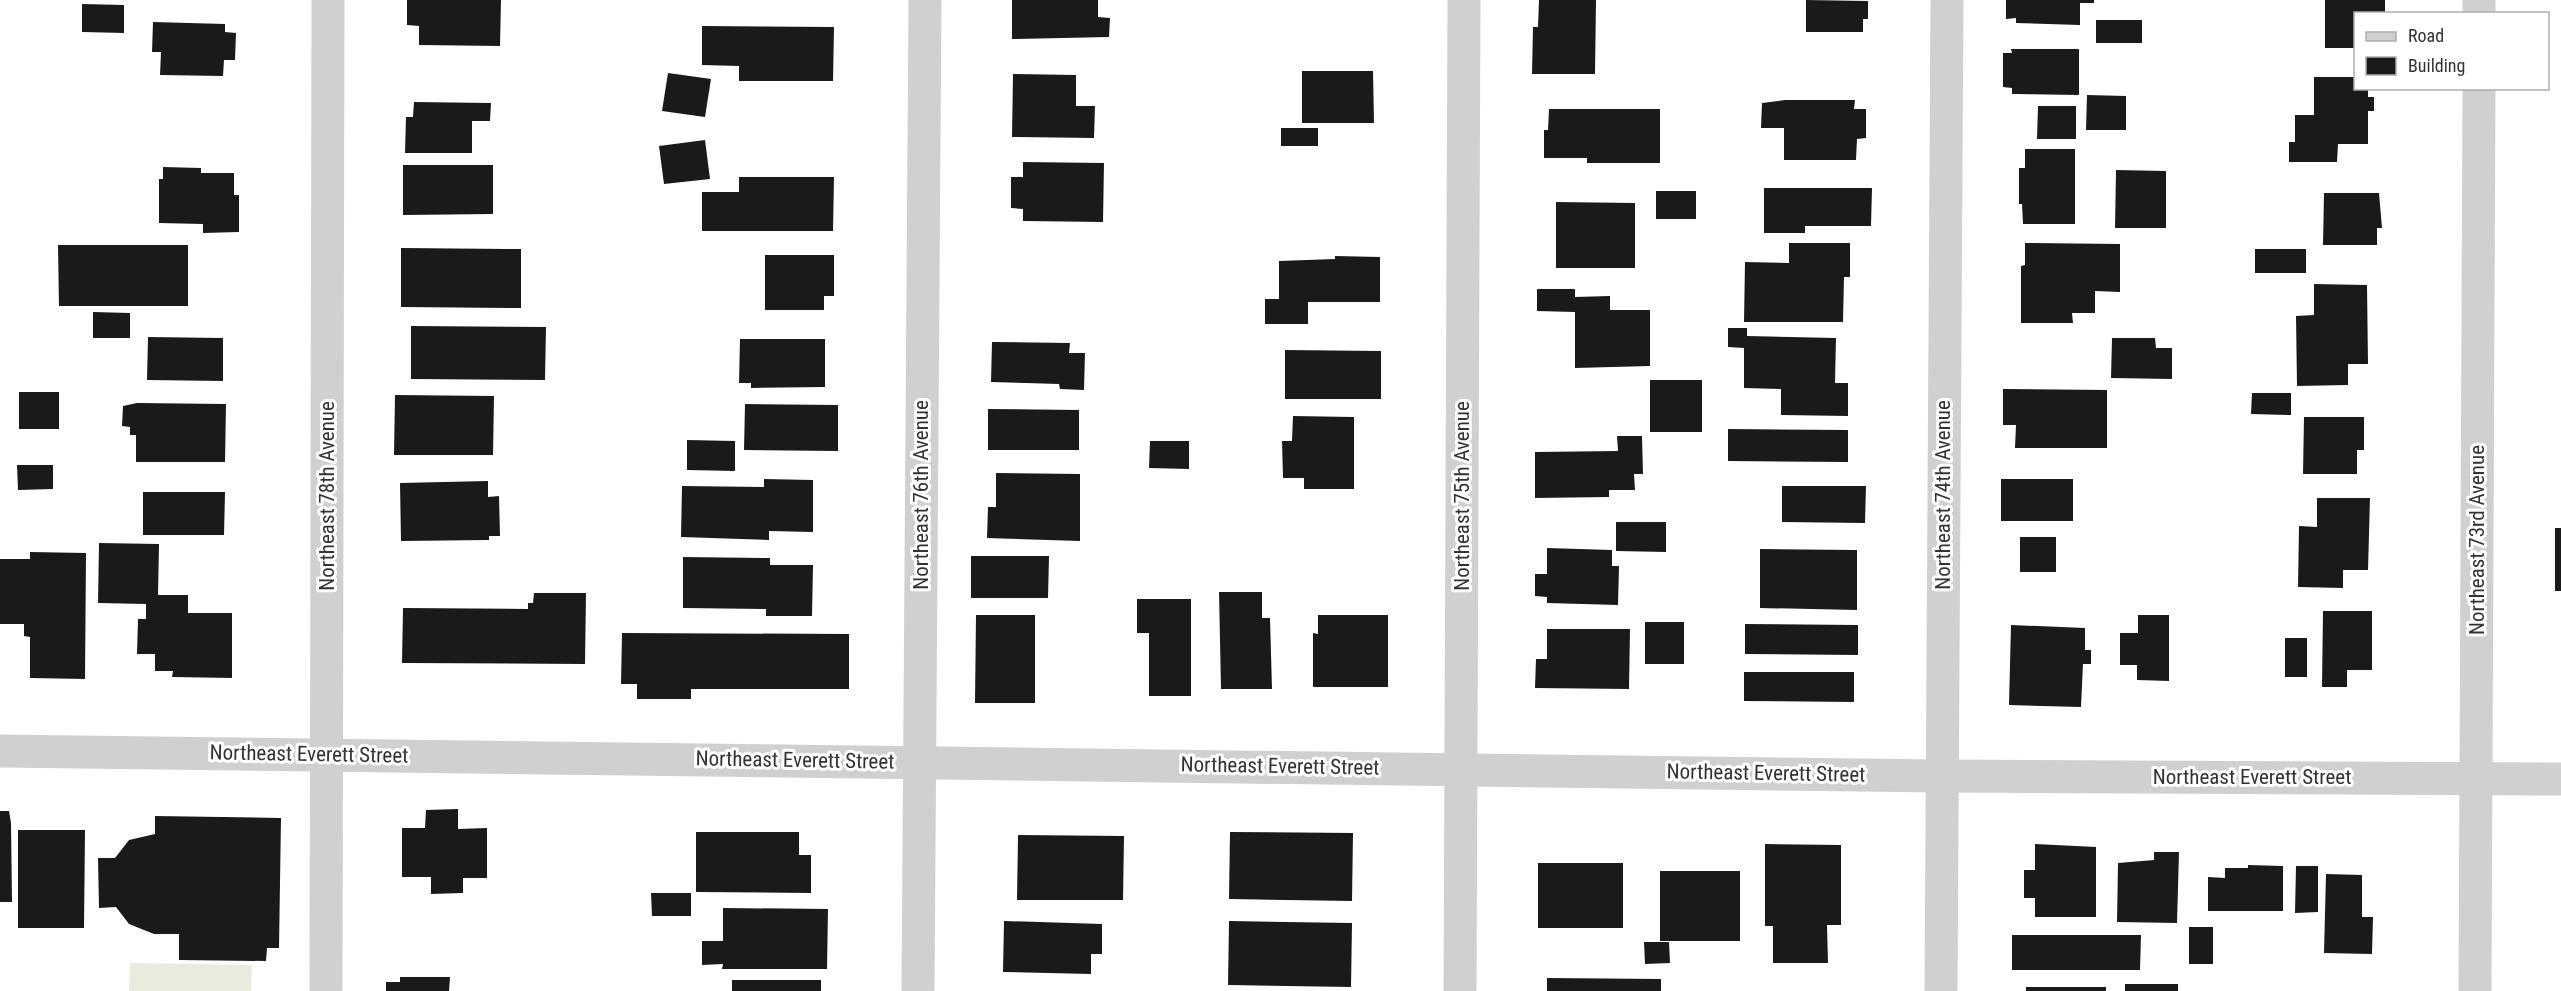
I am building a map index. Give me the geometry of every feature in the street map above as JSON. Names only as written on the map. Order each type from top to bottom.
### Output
[{"type":"street","name":"Northeast 78th Avenue","points":[[326,991],[328,0]]},
{"type":"street","name":"Northeast 76th Avenue","points":[[918,991],[925,0]]},
{"type":"street","name":"Northeast 75th Avenue","points":[[1460,991],[1464,0]]},
{"type":"street","name":"Northeast 74th Avenue","points":[[1941,991],[1947,0]]},
{"type":"street","name":"Northeast 73rd Avenue","points":[[2475,991],[2479,90]]},
{"type":"street","name":"Northeast Everett Street","points":[[0,751],[1941,776],[2561,779]]},
{"type":"shaded area","points":[[130,963],[252,965],[251,991],[129,991]]},
{"type":"building","points":[[407,0],[501,0],[500,46],[419,45],[419,26],[407,25]]},
{"type":"building","points":[[1012,0],[1098,0],[1098,17],[1110,18],[1109,37],[1012,39]]},
{"type":"building","points":[[1539,0],[1596,0],[1595,74],[1532,74],[1533,27],[1538,27]]},
{"type":"building","points":[[1806,0],[1868,1],[1868,19],[1863,19],[1863,32],[1806,32]]},
{"type":"building","points":[[2006,0],[2094,0],[2094,3],[2080,3],[2080,25],[2016,23],[2016,18],[2006,19]]},
{"type":"building","points":[[2325,0],[2385,0],[2385,12],[2354,12],[2354,48],[2325,48]]},
{"type":"building","points":[[82,4],[124,5],[124,33],[82,32]]},
{"type":"building","points":[[2096,20],[2142,20],[2142,43],[2096,43]]},
{"type":"building","points":[[153,22],[225,24],[225,32],[236,33],[235,60],[224,60],[223,76],[160,75],[161,52],[152,52]]},
{"type":"building","points":[[702,26],[834,27],[833,81],[739,81],[739,66],[702,65]]},
{"type":"building","points":[[2011,49],[2079,49],[2079,95],[2012,94],[2012,88],[2003,87],[2003,53],[2012,53]]},
{"type":"building","points":[[1302,71],[1373,71],[1374,123],[1302,123]]},
{"type":"building","points":[[668,73],[711,79],[705,117],[662,111]]},
{"type":"building","points":[[1013,74],[1076,75],[1076,106],[1095,106],[1094,138],[1012,137]]},
{"type":"building","points":[[2314,77],[2354,77],[2354,90],[2368,90],[2368,97],[2374,97],[2374,111],[2368,111],[2368,144],[2338,144],[2337,162],[2289,162],[2289,142],[2295,142],[2295,115],[2314,115]]},
{"type":"building","points":[[2087,95],[2126,96],[2126,130],[2086,130]]},
{"type":"building","points":[[1785,100],[1855,100],[1854,109],[1866,109],[1866,138],[1857,139],[1856,160],[1784,160],[1784,128],[1761,128],[1762,103]]},
{"type":"building","points":[[414,102],[491,103],[490,121],[472,121],[472,153],[405,153],[406,117],[413,117]]},
{"type":"building","points":[[2038,106],[2076,106],[2076,139],[2037,139]]},
{"type":"building","points":[[1549,109],[1660,109],[1660,163],[1587,163],[1587,158],[1544,158],[1544,130],[1548,130]]},
{"type":"building","points":[[1281,128],[1318,128],[1318,146],[1281,146]]},
{"type":"building","points":[[705,140],[710,179],[664,184],[659,146]]},
{"type":"building","points":[[2025,149],[2075,149],[2075,224],[2023,224],[2022,204],[2019,204],[2019,168],[2025,168]]},
{"type":"building","points":[[1023,162],[1104,163],[1103,222],[1023,221],[1023,209],[1011,208],[1011,177],[1023,177]]},
{"type":"building","points":[[403,165],[493,165],[493,214],[403,215]]},
{"type":"building","points":[[163,167],[201,168],[201,173],[234,173],[234,195],[239,195],[239,232],[203,233],[203,224],[159,223],[159,179],[163,179]]},
{"type":"building","points":[[2116,170],[2166,171],[2166,228],[2115,228]]},
{"type":"building","points":[[739,177],[834,177],[833,231],[702,231],[702,192],[739,192]]},
{"type":"building","points":[[1764,188],[1872,188],[1871,226],[1805,226],[1805,233],[1764,233]]},
{"type":"building","points":[[1656,191],[1696,191],[1696,219],[1656,219]]},
{"type":"building","points":[[2324,193],[2379,193],[2382,228],[2377,228],[2377,245],[2323,245]]},
{"type":"building","points":[[1556,202],[1635,203],[1635,268],[1556,268]]},
{"type":"building","points":[[1789,243],[1850,243],[1850,277],[1844,277],[1843,322],[1744,322],[1745,262],[1789,263]]},
{"type":"building","points":[[2025,243],[2120,244],[2120,292],[2095,291],[2095,313],[2072,313],[2073,323],[2021,323],[2021,266],[2025,265]]},
{"type":"building","points":[[58,245],[188,245],[188,306],[59,306]]},
{"type":"building","points":[[401,248],[521,249],[521,308],[401,307]]},
{"type":"building","points":[[2255,249],[2306,249],[2306,273],[2255,273]]},
{"type":"building","points":[[765,255],[834,255],[834,296],[824,296],[824,310],[765,310]]},
{"type":"building","points":[[1335,256],[1380,257],[1380,302],[1308,302],[1308,324],[1265,324],[1265,299],[1279,299],[1279,261],[1335,259]]},
{"type":"building","points":[[2314,284],[2367,285],[2368,364],[2348,364],[2348,385],[2297,386],[2296,316],[2314,315]]},
{"type":"building","points":[[1537,289],[1575,289],[1575,297],[1610,296],[1610,310],[1650,310],[1650,366],[1575,368],[1575,312],[1537,311]]},
{"type":"building","points":[[93,312],[130,313],[130,338],[93,338]]},
{"type":"building","points":[[411,326],[546,327],[545,380],[411,379]]},
{"type":"building","points":[[1728,328],[1747,328],[1747,336],[1836,338],[1835,383],[1848,383],[1848,416],[1781,415],[1781,389],[1744,388],[1744,348],[1728,347]]},
{"type":"building","points":[[148,337],[223,338],[223,381],[147,380]]},
{"type":"building","points":[[2112,338],[2155,338],[2156,348],[2172,348],[2172,379],[2111,378]]},
{"type":"building","points":[[740,339],[825,339],[825,387],[751,388],[751,383],[739,383]]},
{"type":"building","points":[[992,342],[1070,343],[1069,353],[1085,353],[1084,390],[1060,389],[1059,384],[991,382]]},
{"type":"building","points":[[1285,350],[1381,351],[1381,399],[1285,399]]},
{"type":"building","points":[[1650,380],[1702,380],[1702,432],[1650,432]]},
{"type":"building","points":[[2003,389],[2107,390],[2107,448],[2015,448],[2016,425],[2003,425]]},
{"type":"building","points":[[19,392],[59,392],[59,429],[19,429]]},
{"type":"building","points":[[2252,393],[2291,393],[2291,415],[2251,414]]},
{"type":"building","points":[[395,395],[494,396],[493,455],[394,455]]},
{"type":"building","points":[[137,403],[226,404],[225,462],[136,462],[136,435],[130,435],[130,427],[122,426],[123,406]]},
{"type":"building","points":[[745,404],[838,405],[838,451],[744,450]]},
{"type":"building","points":[[988,409],[1079,410],[1079,450],[988,450]]},
{"type":"building","points":[[1293,416],[1354,417],[1354,489],[1304,489],[1304,478],[1283,478],[1282,441],[1292,441]]},
{"type":"building","points":[[2304,417],[2364,417],[2364,450],[2357,450],[2357,474],[2303,474]]},
{"type":"building","points":[[1728,429],[1848,430],[1848,462],[1728,461]]},
{"type":"building","points":[[1617,436],[1642,436],[1643,474],[1634,474],[1635,490],[1609,490],[1609,497],[1535,498],[1535,452],[1618,451]]},
{"type":"building","points":[[687,440],[735,441],[735,471],[687,470]]},
{"type":"building","points":[[1150,441],[1189,441],[1189,469],[1149,468]]},
{"type":"building","points":[[17,465],[53,465],[53,489],[18,490]]},
{"type":"building","points":[[996,473],[1080,474],[1080,541],[987,538],[988,507],[996,507]]},
{"type":"building","points":[[764,479],[813,480],[813,532],[769,531],[769,540],[681,537],[682,486],[764,487]]},
{"type":"building","points":[[2001,479],[2073,479],[2073,521],[2001,521]]},
{"type":"building","points":[[488,481],[488,497],[499,496],[500,536],[489,536],[489,540],[401,541],[400,483]]},
{"type":"building","points":[[1782,486],[1866,486],[1865,523],[1782,522]]},
{"type":"building","points":[[143,492],[225,492],[224,535],[143,535]]},
{"type":"building","points":[[2317,498],[2370,498],[2368,570],[2343,570],[2343,588],[2298,587],[2299,526],[2317,527]]},
{"type":"building","points":[[1616,522],[1666,522],[1666,552],[1616,551]]},
{"type":"building","points":[[2555,528],[2561,528],[2561,591],[2555,591]]},
{"type":"building","points":[[2020,537],[2056,537],[2056,572],[2020,572]]},
{"type":"building","points":[[99,543],[159,544],[158,595],[188,595],[188,613],[232,613],[232,678],[172,677],[173,671],[155,671],[155,654],[137,654],[138,619],[146,619],[146,604],[98,603]]},
{"type":"building","points":[[1547,548],[1612,550],[1612,566],[1619,566],[1618,605],[1547,603],[1547,597],[1535,596],[1535,574],[1547,574]]},
{"type":"building","points":[[1760,549],[1857,550],[1857,610],[1760,608]]},
{"type":"building","points":[[30,552],[86,553],[85,679],[30,678],[30,637],[24,636],[24,624],[0,624],[0,559],[30,559]]},
{"type":"building","points":[[971,556],[1049,556],[1048,598],[971,598]]},
{"type":"building","points":[[683,557],[770,558],[770,565],[813,565],[812,616],[766,616],[766,609],[683,608]]},
{"type":"building","points":[[1219,592],[1262,592],[1262,618],[1270,618],[1272,689],[1221,689]]},
{"type":"building","points":[[534,593],[586,593],[585,664],[402,663],[403,608],[528,609],[528,603],[533,603]]},
{"type":"building","points":[[1137,599],[1191,599],[1191,696],[1149,696],[1149,633],[1137,633]]},
{"type":"building","points":[[2323,611],[2372,611],[2372,670],[2347,670],[2347,687],[2322,687]]},
{"type":"building","points":[[976,615],[1035,615],[1035,703],[975,703]]},
{"type":"building","points":[[1318,615],[1388,615],[1388,687],[1313,687],[1313,633],[1318,634]]},
{"type":"building","points":[[2138,615],[2169,615],[2169,681],[2137,680],[2137,665],[2120,665],[2120,633],[2138,633]]},
{"type":"building","points":[[1645,622],[1684,622],[1684,664],[1645,664]]},
{"type":"building","points":[[1745,624],[1858,625],[1858,655],[1745,654]]},
{"type":"building","points":[[2011,625],[2085,628],[2085,650],[2091,650],[2091,664],[2083,664],[2081,707],[2009,705]]},
{"type":"building","points":[[1547,629],[1630,629],[1629,689],[1535,688],[1536,659],[1547,659]]},
{"type":"building","points":[[622,633],[849,634],[849,689],[691,689],[691,699],[637,699],[637,684],[621,684]]},
{"type":"building","points":[[2285,638],[2307,638],[2307,677],[2285,677]]},
{"type":"building","points":[[1744,672],[1854,672],[1854,702],[1744,701]]},
{"type":"building","points":[[458,809],[458,829],[487,828],[487,878],[463,878],[463,893],[431,894],[431,877],[402,877],[402,828],[425,828],[426,810]]},
{"type":"building","points":[[0,811],[9,811],[11,823],[12,902],[0,902]]},
{"type":"building","points":[[155,816],[281,818],[279,948],[267,948],[266,961],[179,960],[179,934],[154,934],[129,924],[116,907],[99,908],[98,858],[115,858],[129,840],[155,834]]},
{"type":"building","points":[[18,830],[85,830],[84,928],[18,928]]},
{"type":"building","points":[[696,832],[799,832],[799,855],[811,855],[811,893],[696,892]]},
{"type":"building","points":[[1230,832],[1353,833],[1352,901],[1229,899]]},
{"type":"building","points":[[1018,835],[1124,836],[1123,900],[1017,900]]},
{"type":"building","points":[[1765,844],[1841,845],[1841,925],[1827,925],[1828,963],[1773,963],[1773,926],[1765,926]]},
{"type":"building","points":[[2035,844],[2096,847],[2096,917],[2035,917],[2035,898],[2024,898],[2024,870],[2035,870]]},
{"type":"building","points":[[2154,852],[2179,852],[2177,923],[2117,922],[2118,863],[2154,860]]},
{"type":"building","points":[[1538,863],[1623,863],[1623,928],[1538,928]]},
{"type":"building","points":[[2248,865],[2283,866],[2283,911],[2208,911],[2208,877],[2225,878],[2225,868],[2248,868]]},
{"type":"building","points":[[2296,866],[2318,866],[2318,912],[2295,913]]},
{"type":"building","points":[[1660,871],[1740,871],[1740,941],[1660,941]]},
{"type":"building","points":[[2326,874],[2362,875],[2362,917],[2373,917],[2372,954],[2324,953]]},
{"type":"building","points":[[651,893],[691,893],[691,916],[652,916]]},
{"type":"building","points":[[723,908],[828,909],[827,969],[722,969],[723,964],[702,965],[702,941],[723,941]]},
{"type":"building","points":[[1004,921],[1102,924],[1102,954],[1091,954],[1091,974],[1003,972]]},
{"type":"building","points":[[1229,921],[1352,923],[1351,987],[1228,985]]},
{"type":"building","points":[[2189,927],[2213,927],[2213,964],[2189,964]]},
{"type":"building","points":[[2012,935],[2141,935],[2140,970],[2012,970]]},
{"type":"building","points":[[1644,942],[1669,942],[1670,963],[1645,964]]},
{"type":"building","points":[[400,977],[450,977],[449,991],[386,991],[386,982],[400,982]]},
{"type":"building","points":[[1547,978],[1661,979],[1661,991],[1547,991]]},
{"type":"building","points":[[732,980],[821,980],[821,991],[732,991]]},
{"type":"building","points":[[2125,984],[2178,984],[2178,991],[2125,991]]},
{"type":"building","points":[[2026,987],[2106,987],[2106,991],[2026,991]]}]
